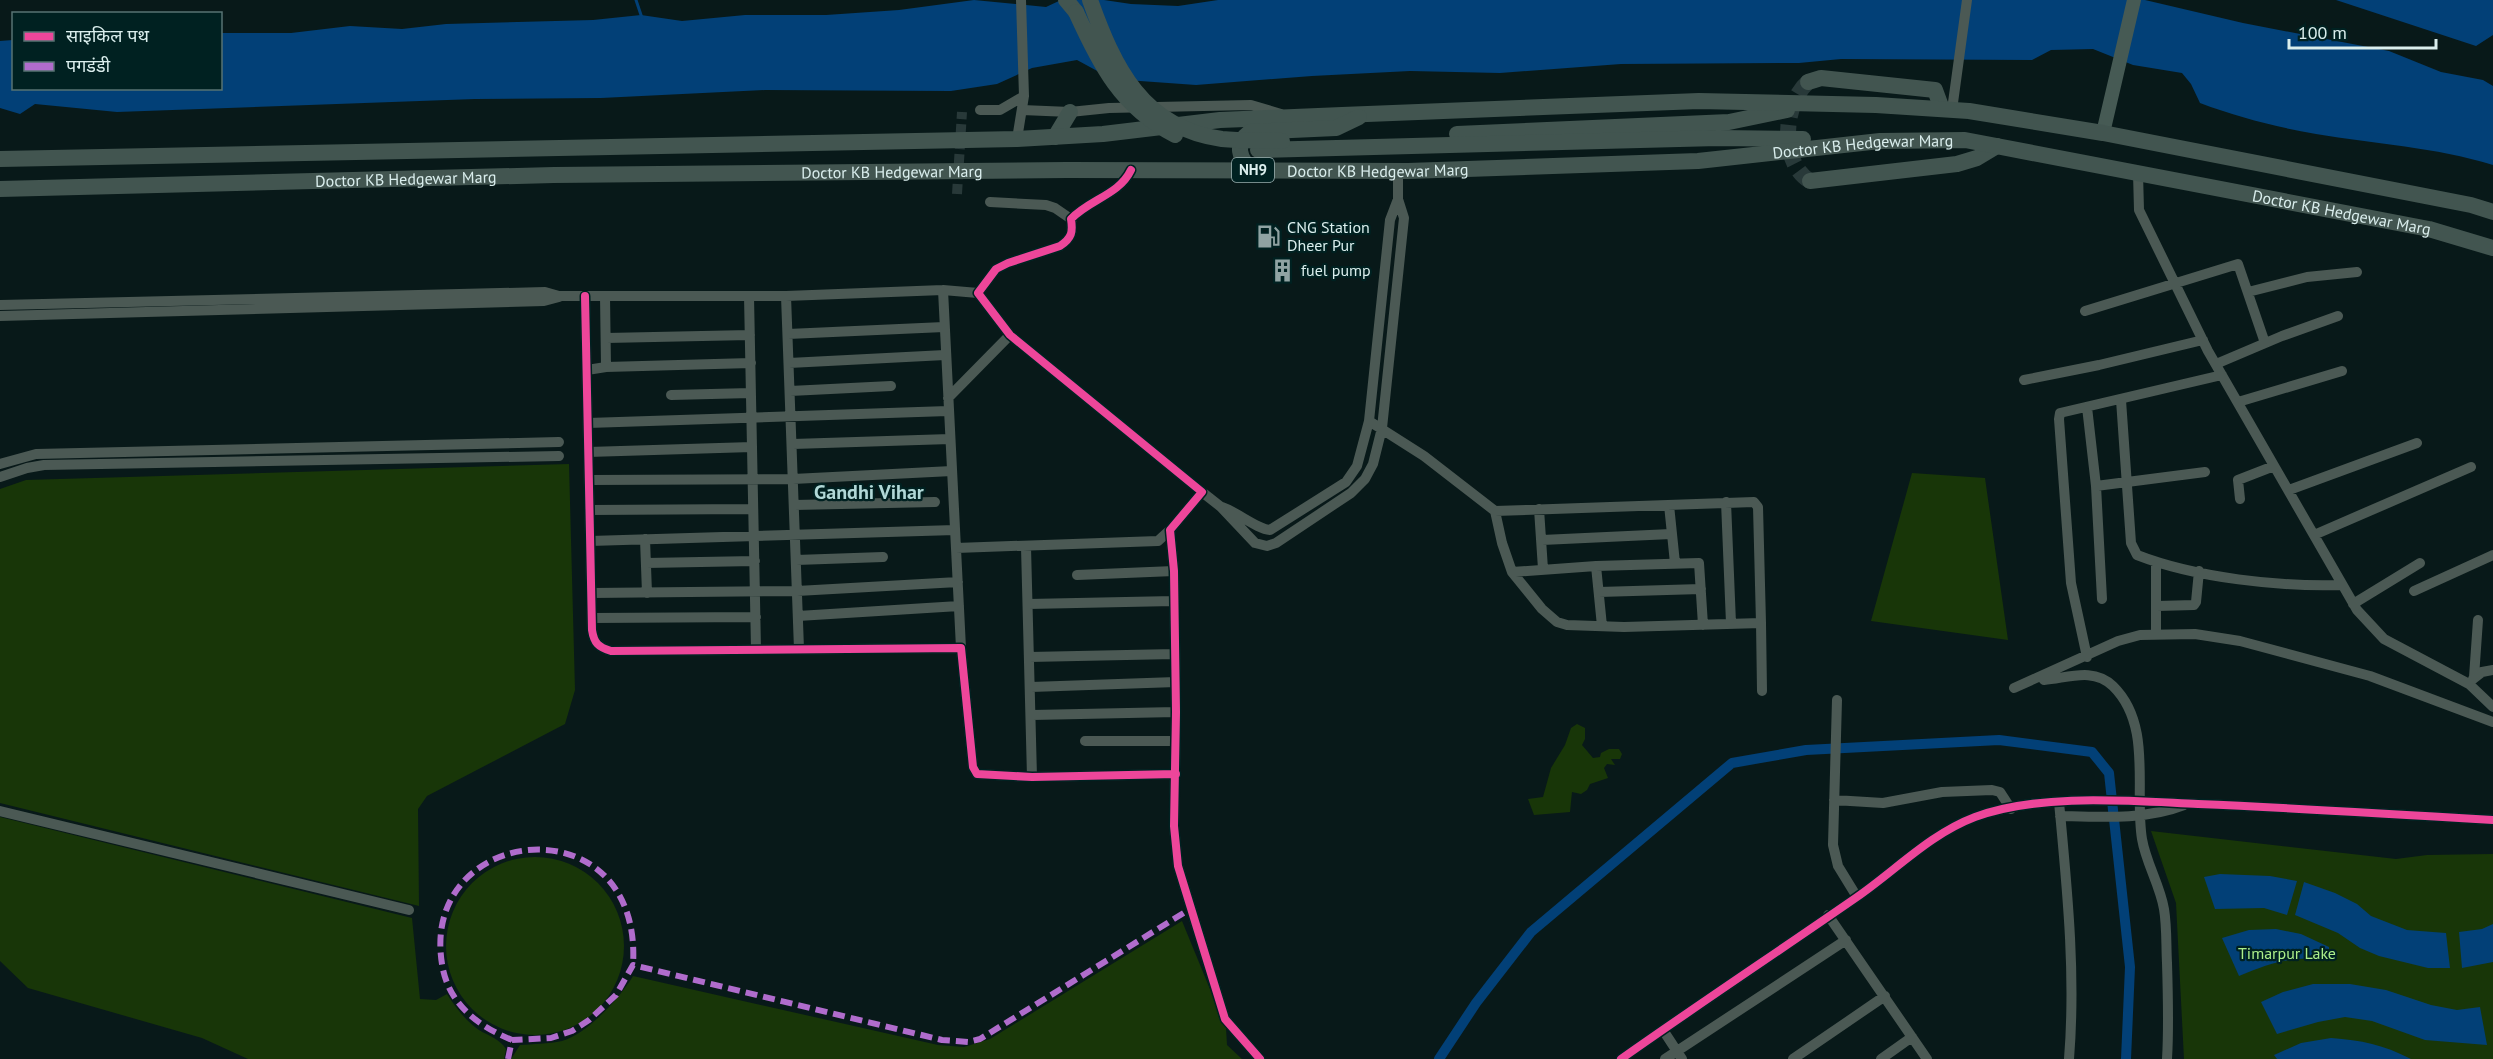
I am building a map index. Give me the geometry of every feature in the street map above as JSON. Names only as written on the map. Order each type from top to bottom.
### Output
[{"type":"highway","points":[[1090,0],[1113,59],[1148,106],[1183,127],[1222,139],[1282,141],[1690,131],[1880,141]]},
{"type":"highway","points":[[1072,4],[1100,64],[1133,107],[1155,125],[1179,137],[1206,146],[1258,150],[1690,131],[1815,104]]},
{"type":"highway","points":[[1808,82],[1821,78],[1935,90],[1947,110]]},
{"type":"highway","name":"Doctor KB Hedgewar Marg","points":[[0,159],[1017,139],[1103,134],[1220,120],[1699,101],[1947,110],[2103,134],[2470,205],[2493,212]]},
{"type":"highway","points":[[1055,137],[1070,112]]},
{"type":"highway","points":[[1252,170],[1244,163],[1240,154],[1243,137],[1250,132],[1336,128],[1366,114]]},
{"type":"highway","name":"Doctor KB Hedgewar Marg","points":[[0,189],[554,175],[1131,170],[1398,171],[1698,161],[1880,141],[1965,140],[2429,229],[2493,248]]},
{"type":"highway","points":[[1810,181],[1957,164],[1977,158],[1997,146]]},
{"type":"main road","points":[[2103,134],[2134,0]]},
{"type":"street","points":[[1017,139],[1024,96],[1021,0]]},
{"type":"street","points":[[1947,110],[1956,81],[1967,0]]},
{"type":"street","points":[[980,110],[1000,110],[1024,96]]},
{"type":"street","points":[[1022,110],[1070,112],[1109,108],[1251,105],[1294,117]]},
{"type":"street","points":[[1071,219],[1088,204],[1123,184],[1131,170]]},
{"type":"street","points":[[0,305],[545,292],[559,296],[786,296],[943,290],[978,293],[1010,335],[1221,507],[1255,543],[1267,546],[1276,543],[1351,493],[1365,478],[1373,464],[1382,428],[1404,218],[1398,199],[1398,171]]},
{"type":"street","points":[[2138,173],[2139,210],[2175,284],[2222,375],[2353,604],[2384,639],[2404,651],[2472,680],[2493,707]]},
{"type":"street","points":[[1221,507],[1234,511],[1265,530],[1276,528],[1346,482],[1357,466],[1370,421],[1390,220],[1398,199]]},
{"type":"street","points":[[990,202],[1046,205],[1071,219]]},
{"type":"street","points":[[978,293],[996,269],[1060,246],[1067,241],[1072,235],[1071,219]]},
{"type":"street","points":[[2085,311],[2238,264],[2265,343]]},
{"type":"street","points":[[2248,292],[2307,278],[2357,272]]},
{"type":"street","points":[[943,290],[961,648],[974,771],[980,775],[1032,777],[1176,774]]},
{"type":"street","points":[[0,316],[544,301],[559,296]]},
{"type":"street","points":[[585,296],[591,593],[594,640],[598,647],[611,651],[961,648]]},
{"type":"street","points":[[604,296],[606,367]]},
{"type":"street","points":[[749,296],[756,650]]},
{"type":"street","points":[[786,296],[799,649]]},
{"type":"street","points":[[2216,364],[2338,316]]},
{"type":"street","points":[[788,334],[944,327]]},
{"type":"street","points":[[606,338],[750,335]]},
{"type":"street","points":[[948,398],[1010,335]]},
{"type":"street","points":[[2024,380],[2203,340]]},
{"type":"street","points":[[789,363],[945,355]]},
{"type":"street","points":[[587,370],[606,367],[751,363]]},
{"type":"street","points":[[2238,402],[2342,371]]},
{"type":"street","points":[[2087,657],[2071,582],[2059,419],[2063,411],[2121,400],[2222,375]]},
{"type":"street","points":[[790,391],[891,386]]},
{"type":"street","points":[[671,394],[751,393]]},
{"type":"street","points":[[2121,400],[2133,550],[2137,555],[2156,562],[2218,576],[2303,586],[2342,585]]},
{"type":"street","points":[[2087,407],[2096,486],[2102,599]]},
{"type":"street","points":[[588,423],[948,411]]},
{"type":"street","points":[[1370,421],[1424,456],[1495,511],[1502,543],[1512,572],[1542,609],[1557,622],[1566,625],[1602,626],[1761,623]]},
{"type":"street","points":[[793,444],[950,440]]},
{"type":"street","points":[[0,464],[36,454],[559,442]]},
{"type":"street","points":[[2289,490],[2417,442]]},
{"type":"street","points":[[588,452],[752,447]]},
{"type":"street","points":[[0,477],[44,465],[559,456]]},
{"type":"street","points":[[2240,499],[2238,480],[2274,466]]},
{"type":"street","points":[[2314,535],[2470,467]]},
{"type":"street","points":[[589,480],[793,479],[952,471]]},
{"type":"street","points":[[2096,486],[2205,472]]},
{"type":"street","points":[[956,549],[1158,541],[1202,492]]},
{"type":"street","points":[[794,505],[935,502]]},
{"type":"street","points":[[1726,502],[1731,623]]},
{"type":"street","points":[[1495,511],[1754,502],[1758,507],[1762,691]]},
{"type":"street","points":[[1669,505],[1675,563]]},
{"type":"street","points":[[590,510],[753,509]]},
{"type":"street","points":[[1539,509],[1543,569]]},
{"type":"street","points":[[590,541],[955,530]]},
{"type":"street","points":[[1170,530],[1174,571],[1176,682],[1174,844],[1190,909],[1225,1019],[1260,1059]]},
{"type":"street","points":[[1542,540],[1671,534]]},
{"type":"street","points":[[645,539],[647,593]]},
{"type":"street","points":[[1026,547],[1032,777]]},
{"type":"street","points":[[2414,591],[2493,555]]},
{"type":"street","points":[[796,560],[883,557]]},
{"type":"street","points":[[646,563],[754,561]]},
{"type":"street","points":[[2156,562],[2156,633]]},
{"type":"street","points":[[1512,572],[1596,566],[1699,563],[1701,565],[1703,625]]},
{"type":"street","points":[[2353,604],[2420,563]]},
{"type":"street","points":[[1596,566],[1602,626]]},
{"type":"street","points":[[1077,575],[1174,571]]},
{"type":"street","points":[[2157,606],[2194,605],[2199,571]]},
{"type":"street","points":[[591,593],[797,591],[958,582]]},
{"type":"street","points":[[1599,592],[1701,589]]},
{"type":"street","points":[[1028,604],[1174,601]]},
{"type":"street","points":[[798,616],[959,606]]},
{"type":"street","points":[[592,618],[756,616]]},
{"type":"street","points":[[2472,680],[2478,620]]},
{"type":"street","points":[[2014,688],[2087,657],[2118,641],[2156,633],[2195,634],[2240,641],[2370,676],[2493,722]]},
{"type":"street","points":[[1029,657],[1175,654]]},
{"type":"street","points":[[2472,680],[2482,672],[2493,670]]},
{"type":"street","points":[[2038,679],[2087,674],[2111,684],[2121,695],[2128,710],[2138,748],[2139,802],[2135,816],[2164,908],[2167,1059]]},
{"type":"street","points":[[1031,687],[1176,682]]},
{"type":"street","points":[[1838,700],[1834,856],[1857,897]]},
{"type":"street","points":[[1032,716],[1176,712]]},
{"type":"street","points":[[1085,741],[1175,741]]},
{"type":"street","points":[[1834,797],[1882,802],[1942,792],[1992,790],[2000,792],[2011,809]]},
{"type":"street","points":[[1621,1059],[1857,897],[1925,845],[1974,818],[2011,809],[2081,801],[2188,804],[2493,820]]},
{"type":"street","points":[[2058,802],[2071,942],[2069,1059]]},
{"type":"street","points":[[2060,816],[2135,816],[2172,810],[2188,804]]},
{"type":"street","points":[[0,812],[409,910]]},
{"type":"street","points":[[1828,915],[1927,1059]]},
{"type":"street","points":[[1665,1059],[1680,1055],[1846,940]]},
{"type":"street","points":[[1793,1059],[1885,996]]},
{"type":"street","points":[[1663,1030],[1680,1055]]},
{"type":"street","points":[[1881,1059],[1912,1037]]},
{"type":"green space","points":[[569,464],[575,690],[565,724],[427,796],[418,809],[419,906],[0,803],[0,489],[26,480]]},
{"type":"green space","points":[[1912,473],[1985,478],[2008,640],[1871,621]]},
{"type":"green space","points":[[1577,724],[1585,728],[1585,739],[1582,745],[1593,758],[1600,757],[1601,753],[1609,749],[1619,749],[1622,754],[1620,759],[1611,759],[1615,765],[1607,764],[1604,768],[1608,778],[1590,784],[1581,794],[1572,792],[1570,812],[1534,815],[1528,799],[1543,797],[1551,768],[1565,745],[1571,728]]},
{"type":"green space","points":[[0,817],[412,918],[420,999],[436,1000],[447,994],[469,1022],[504,1046],[506,1049],[504,1059],[248,1059],[202,1038],[28,988],[0,961]]},
{"type":"green space","name":"Timarpur Lake","points":[[2151,831],[2396,859],[2427,855],[2493,854],[2493,1059],[2184,1059],[2176,903]]},
{"type":"green space","points":[[535,857],[569,864],[598,883],[617,912],[624,946],[617,980],[598,1009],[569,1028],[535,1035],[501,1028],[472,1009],[453,980],[446,946],[453,912],[472,883],[501,864]]},
{"type":"green space","points":[[1182,921],[1226,1028],[1227,1045],[1242,1059],[511,1059],[520,1045],[562,1041],[582,1031],[611,1004],[633,976],[938,1045],[964,1047],[990,1039]]},
{"type":"water","points":[[974,0],[1046,7],[1061,0],[1104,0],[1131,4],[1178,6],[1218,0],[2145,0],[2243,23],[2389,51],[2441,72],[2483,80],[2493,86],[2493,165],[2427,150],[2301,131],[2242,117],[2200,103],[2191,84],[2182,73],[2133,65],[2093,49],[2051,50],[2032,60],[1841,59],[1799,63],[1621,64],[1500,73],[1410,71],[1196,85],[1112,79],[1077,60],[1032,68],[997,84],[951,91],[765,90],[601,98],[475,99],[117,112],[35,104],[20,114],[0,108],[0,41],[12,40],[12,90],[222,90],[222,33],[291,33],[350,26],[402,29],[446,24],[593,20],[641,15],[682,21],[745,15],[826,15],[899,10]]},
{"type":"water","points":[[2336,0],[2493,0],[2493,35],[2476,46]]},
{"type":"water","points":[[2220,874],[2270,876],[2297,881],[2287,915],[2264,908],[2215,909],[2204,877]]},
{"type":"water","points":[[2304,882],[2335,893],[2357,904],[2371,916],[2407,930],[2446,933],[2450,968],[2428,968],[2379,956],[2360,948],[2338,933],[2295,915]]},
{"type":"water","points":[[2493,924],[2493,962],[2462,968],[2459,932],[2482,929]]},
{"type":"water","points":[[2276,929],[2301,934],[2329,947],[2329,959],[2283,961],[2239,976],[2222,938],[2249,930]]},
{"type":"water","points":[[2313,984],[2350,984],[2386,990],[2431,1005],[2457,1010],[2480,1007],[2487,1045],[2425,1040],[2372,1021],[2345,1017],[2277,1034],[2261,1002],[2283,992]]},
{"type":"water","points":[[2331,1038],[2372,1044],[2411,1059],[2277,1059],[2274,1055],[2301,1043]]},
{"type":"waterway","points":[[636,0],[642,18]]},
{"type":"waterway","points":[[1439,1059],[1476,1003],[1531,932],[1732,763],[1806,750],[1999,740],[2092,752],[2109,773],[2130,967],[2126,1059]]},
{"type":"tunnel","points":[[1808,82],[1793,104],[1788,133],[1793,161],[1810,181]]},
{"type":"tunnel","points":[[957,194],[962,112]]},
{"type":"marked path","points":[[512,1040],[488,1028],[466,1012],[451,991],[442,964],[444,917],[464,881],[495,859],[533,850],[571,855],[604,875],[627,912],[633,965]]},
{"type":"marked path","points":[[508,1059],[512,1040],[551,1038],[572,1031],[589,1020],[616,995],[633,965],[942,1040],[968,1042],[980,1039],[1190,909]]},
{"type":"cycle path","points":[[1131,170],[1112,191],[1071,219],[1071,234],[1064,243],[996,269],[978,293],[1010,335],[1202,492],[1170,530],[1174,571],[1176,712],[1174,826],[1178,866],[1225,1019],[1260,1059]]},
{"type":"cycle path","points":[[585,296],[592,630],[595,641],[600,646],[611,651],[961,648],[973,767],[977,774],[1032,777],[1176,774]]},
{"type":"cycle path","points":[[1621,1059],[1857,897],[1943,833],[1975,817],[2000,809],[2028,804],[2114,800],[2493,820]]},
{"type":"place","name":"CNG Station Dheer Pur","points":[[1269,236]]},
{"type":"place","name":"fuel pump","points":[[1283,270]]},
{"type":"district","name":"Gandhi Vihar","points":[[869,492]]}]
